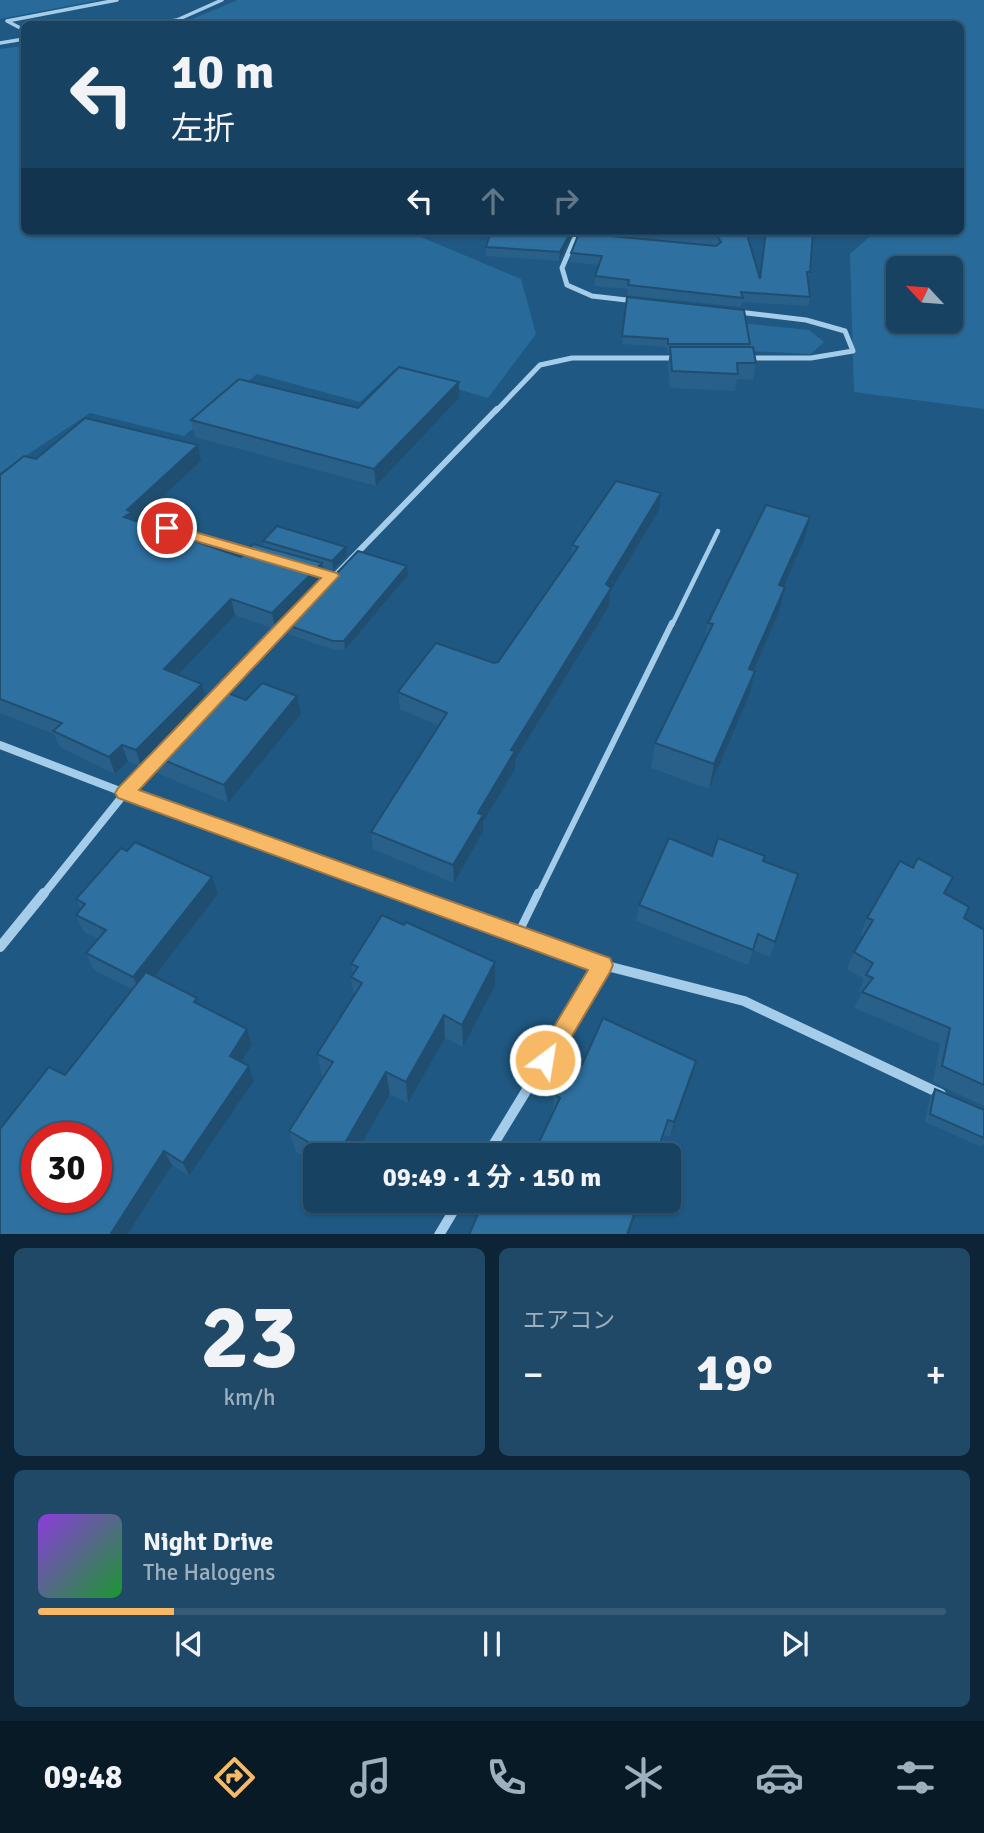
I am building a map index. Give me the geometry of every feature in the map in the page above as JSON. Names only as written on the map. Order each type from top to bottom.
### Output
[{"type":"street","points":[[21,28],[7,21],[117,0]]},
{"type":"street","points":[[171,21],[222,0]]},
{"type":"street","points":[[0,43],[21,40]]},
{"type":"street","points":[[576,235],[562,268],[567,285],[592,296],[645,302]]},
{"type":"street","points":[[579,235],[588,238]]},
{"type":"street","points":[[726,311],[806,320],[845,331],[853,351],[811,358],[745,358]]},
{"type":"street","points":[[209,704],[540,365],[572,358],[692,358]]},
{"type":"street","points":[[167,528],[269,558]]},
{"type":"street","points":[[319,572],[332,576]]},
{"type":"street","points":[[0,745],[125,793],[603,965],[744,1001],[953,1100]]},
{"type":"street","points":[[0,947],[125,793],[162,754]]},
{"type":"street","points":[[494,1143],[603,965]]},
{"type":"street","points":[[439,1234],[452,1213]]},
{"type":"lane","points":[[518,934],[718,531]]},
{"type":"shaded area","points":[[0,0],[99,0],[0,19]]},
{"type":"shaded area","points":[[238,0],[984,0],[984,409],[854,392],[850,254],[871,235],[964,235],[964,21],[187,21]]},
{"type":"shaded area","points":[[21,46],[21,235],[412,235],[521,279],[536,334],[488,398],[394,370],[360,402],[257,374],[184,436],[90,413],[0,473],[0,49]]},
{"type":"shaded area","points":[[691,318],[809,330],[824,342],[811,354],[691,348]]},
{"type":"building","points":[[490,235],[569,235],[560,252],[486,247]]},
{"type":"building","points":[[578,235],[716,246],[721,242],[717,236],[705,235],[747,235],[760,279],[766,235],[813,235],[810,272],[807,272],[810,297],[741,292],[743,298],[628,285],[629,280],[595,276],[602,256],[571,253]]},
{"type":"building","points":[[627,297],[744,310],[750,344],[668,344],[668,339],[622,336]]},
{"type":"building","points":[[670,347],[753,347],[756,363],[737,363],[738,374],[672,371]]},
{"type":"building","points":[[399,367],[459,382],[374,469],[191,420],[239,379],[358,408]]},
{"type":"building","points":[[85,418],[198,445],[127,510],[132,512],[124,517],[241,557],[253,544],[322,563],[272,613],[231,599],[164,669],[202,684],[136,750],[122,745],[109,757],[53,731],[62,723],[0,699],[0,475],[24,456],[36,459]]},
{"type":"building","points":[[616,481],[661,493],[606,584],[611,588],[511,750],[515,751],[478,813],[483,815],[453,865],[371,832],[447,713],[398,692],[436,643],[494,663],[498,662],[578,547],[572,545]]},
{"type":"building","points":[[766,505],[810,517],[779,585],[785,587],[749,669],[755,671],[714,764],[655,743],[713,624],[708,623]]},
{"type":"building","points":[[277,526],[346,547],[332,561],[263,541]]},
{"type":"building","points":[[358,551],[407,566],[344,641],[333,641],[287,625]]},
{"type":"building","points":[[262,683],[297,696],[224,785],[149,754],[215,688],[246,700]]},
{"type":"building","points":[[669,838],[712,856],[718,838],[765,856],[763,861],[798,874],[775,942],[758,934],[753,950],[639,905]]},
{"type":"building","points":[[135,842],[212,877],[133,977],[86,953],[106,930],[76,915],[85,904],[76,899],[121,848],[127,851]]},
{"type":"building","points":[[918,858],[953,877],[944,893],[969,907],[964,918],[984,930],[984,1085],[942,1066],[950,1028],[862,992],[873,978],[866,975],[873,963],[854,952],[873,920],[867,918],[900,861],[913,868]]},
{"type":"building","points":[[382,915],[404,925],[406,922],[495,962],[462,1025],[444,1015],[406,1082],[386,1072],[345,1143],[310,1143],[289,1131],[333,1062],[317,1054],[362,983],[351,977],[358,967],[351,964]]},
{"type":"building","points":[[146,972],[197,998],[194,1002],[247,1029],[230,1056],[249,1066],[183,1163],[164,1151],[111,1234],[0,1234],[0,1129],[49,1067],[65,1075]]},
{"type":"building","points":[[603,1018],[696,1061],[674,1122],[668,1120],[660,1143],[539,1143],[560,1098],[554,1094],[570,1059],[582,1065]]},
{"type":"building","points":[[935,1089],[984,1110],[984,1138],[930,1114]]},
{"type":"building","points":[[478,1213],[635,1213],[627,1234],[469,1234]]},
{"type":"route","points":[[167,528],[332,576],[125,793],[603,965],[545,1060]]}]
